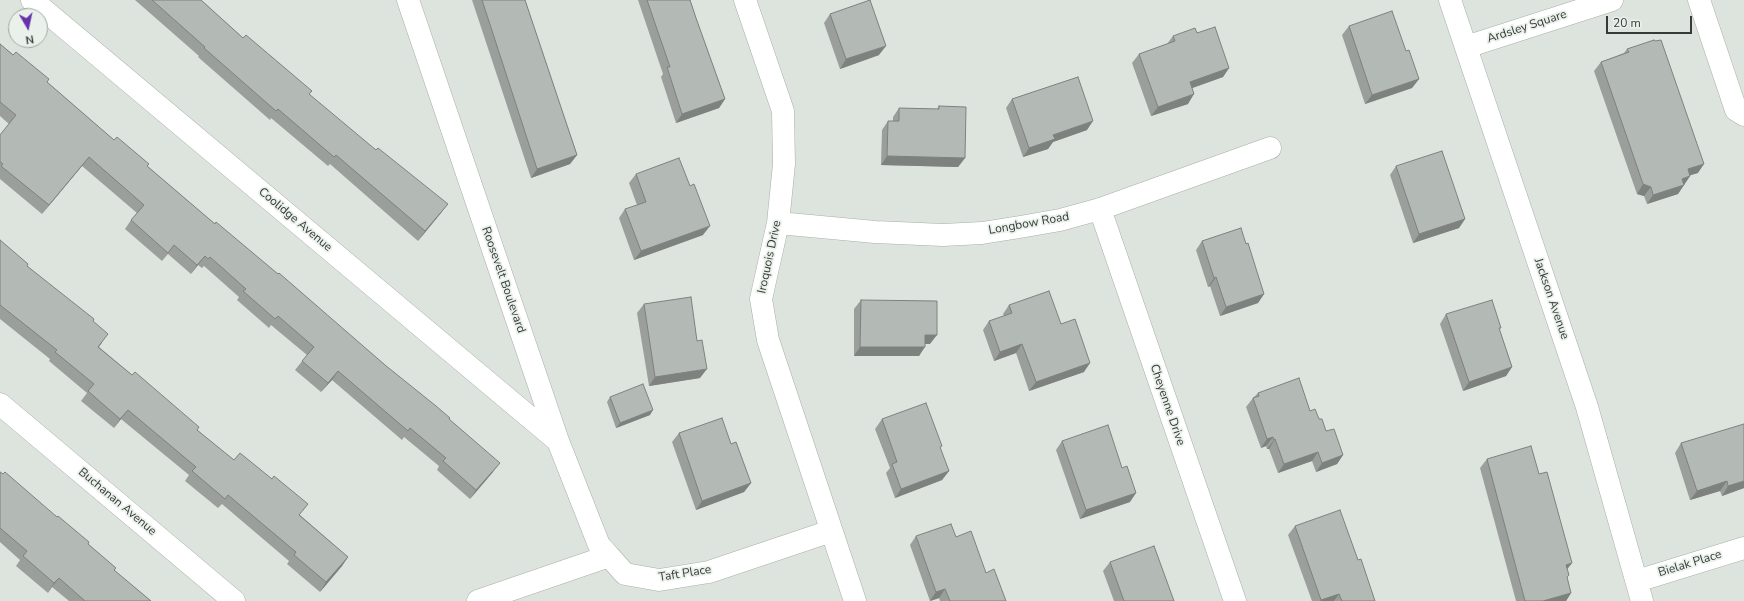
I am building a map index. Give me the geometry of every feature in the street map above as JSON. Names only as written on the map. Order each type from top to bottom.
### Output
[{"type":"street","name":"Coolidge Avenue","points":[[32,0],[558,441]]},
{"type":"street","name":"Roosevelt Boulevard","points":[[408,0],[558,441],[599,546],[608,556]]},
{"type":"street","name":"Iroquois Drive","points":[[745,0],[783,111],[784,164],[778,223],[761,299],[768,340],[855,601]]},
{"type":"street","name":"Jackson Avenue","points":[[1450,0],[1587,407],[1640,591]]},
{"type":"street","name":"Ardsley Square","points":[[1466,48],[1612,0]]},
{"type":"street","points":[[1699,0],[1736,110],[1744,115]]},
{"type":"street","name":"Longbow Road","points":[[778,223],[943,236],[982,233],[1060,220],[1100,209],[1270,148]]},
{"type":"street","name":"Cheyenne Drive","points":[[1100,209],[1235,601]]},
{"type":"street","name":"Buchanan Avenue","points":[[0,404],[234,601]]},
{"type":"street","name":"Taft Place","points":[[608,556],[625,574],[659,580],[709,572],[831,531]]},
{"type":"street","name":"Bielak Place","points":[[1640,591],[1744,548]]},
{"type":"street","points":[[478,601],[608,556]]},
{"type":"building","points":[[152,0],[201,0],[243,38],[246,35],[312,91],[309,94],[376,150],[378,148],[448,204],[425,231],[336,155],[334,157],[278,109],[276,111]]},
{"type":"building","points":[[482,0],[525,0],[577,155],[537,169]]},
{"type":"building","points":[[647,0],[690,0],[725,99],[682,114],[667,67],[670,67]]},
{"type":"building","points":[[870,0],[886,46],[846,59],[830,14]]},
{"type":"building","points":[[1392,11],[1406,51],[1409,50],[1419,79],[1372,95],[1349,26]]},
{"type":"building","points":[[1215,27],[1229,68],[1190,82],[1194,94],[1158,107],[1139,54],[1175,41],[1173,36],[1195,28],[1197,33]]},
{"type":"building","points":[[1654,40],[1661,40],[1704,164],[1688,169],[1690,176],[1682,179],[1684,185],[1653,195],[1651,187],[1643,184],[1601,62],[1629,52],[1627,49]]},
{"type":"building","points":[[0,44],[13,55],[16,52],[49,79],[47,82],[114,140],[117,137],[149,164],[147,166],[215,224],[216,222],[278,274],[279,273],[385,365],[450,418],[449,419],[500,463],[476,490],[443,461],[446,458],[410,428],[408,431],[338,371],[328,383],[302,361],[314,347],[278,316],[275,319],[243,291],[246,289],[210,257],[208,259],[205,256],[197,265],[174,245],[168,253],[131,220],[144,205],[89,157],[49,205],[1,166],[3,164],[0,162],[0,135],[16,115],[0,102]]},
{"type":"building","points":[[1078,77],[1093,121],[1053,135],[1055,139],[1029,148],[1012,99]]},
{"type":"building","points":[[939,106],[966,107],[965,158],[887,156],[888,121],[899,121],[899,108],[939,109]]},
{"type":"building","points":[[1442,151],[1465,219],[1419,234],[1396,166]]},
{"type":"building","points":[[679,158],[690,186],[694,184],[710,226],[641,251],[625,209],[646,202],[636,174]]},
{"type":"building","points":[[1241,228],[1246,244],[1248,243],[1264,294],[1226,307],[1216,277],[1214,278],[1202,241]]},
{"type":"building","points":[[0,240],[28,264],[27,266],[94,319],[93,321],[108,334],[98,347],[132,375],[135,372],[199,427],[197,430],[234,460],[240,453],[272,479],[274,476],[308,504],[299,515],[348,557],[326,582],[294,555],[296,552],[228,495],[225,499],[192,471],[196,467],[128,410],[120,419],[88,391],[94,384],[55,352],[57,350],[0,305]]},
{"type":"building","points":[[1049,291],[1061,324],[1075,319],[1090,363],[1036,382],[1022,344],[1000,352],[989,321],[1012,313],[1009,305]]},
{"type":"building","points":[[691,297],[697,341],[702,340],[707,369],[655,377],[644,304]]},
{"type":"building","points":[[861,300],[937,301],[937,335],[925,335],[925,347],[860,347]]},
{"type":"building","points":[[1492,300],[1501,328],[1499,328],[1512,367],[1469,382],[1446,314]]},
{"type":"building","points":[[1299,378],[1310,411],[1315,409],[1319,419],[1322,419],[1326,431],[1334,429],[1343,455],[1322,463],[1318,452],[1284,464],[1275,439],[1274,440],[1273,437],[1267,439],[1253,398],[1259,396],[1258,393]]},
{"type":"building","points":[[643,384],[653,410],[620,423],[610,397]]},
{"type":"building","points":[[926,403],[942,446],[940,447],[949,471],[901,489],[892,464],[897,462],[882,419]]},
{"type":"building","points":[[722,418],[731,444],[736,442],[751,483],[702,501],[679,433]]},
{"type":"building","points":[[1744,424],[1744,481],[1728,486],[1727,481],[1697,491],[1681,443]]},
{"type":"building","points":[[1108,425],[1122,468],[1127,466],[1136,493],[1086,510],[1062,441]]},
{"type":"building","points":[[1531,446],[1539,474],[1547,472],[1572,563],[1566,565],[1571,593],[1543,601],[1525,601],[1487,459]]},
{"type":"building","points":[[0,472],[3,474],[5,472],[57,517],[58,516],[89,542],[88,544],[116,568],[114,570],[151,601],[85,601],[59,578],[54,583],[23,556],[27,551],[0,528]]},
{"type":"building","points":[[1340,510],[1358,560],[1361,559],[1375,601],[1342,601],[1339,594],[1321,600],[1295,526]]},
{"type":"building","points":[[951,524],[956,537],[971,531],[986,573],[994,569],[1006,601],[950,601],[945,589],[936,592],[916,536]]},
{"type":"building","points":[[1154,546],[1174,601],[1124,601],[1110,562]]}]
